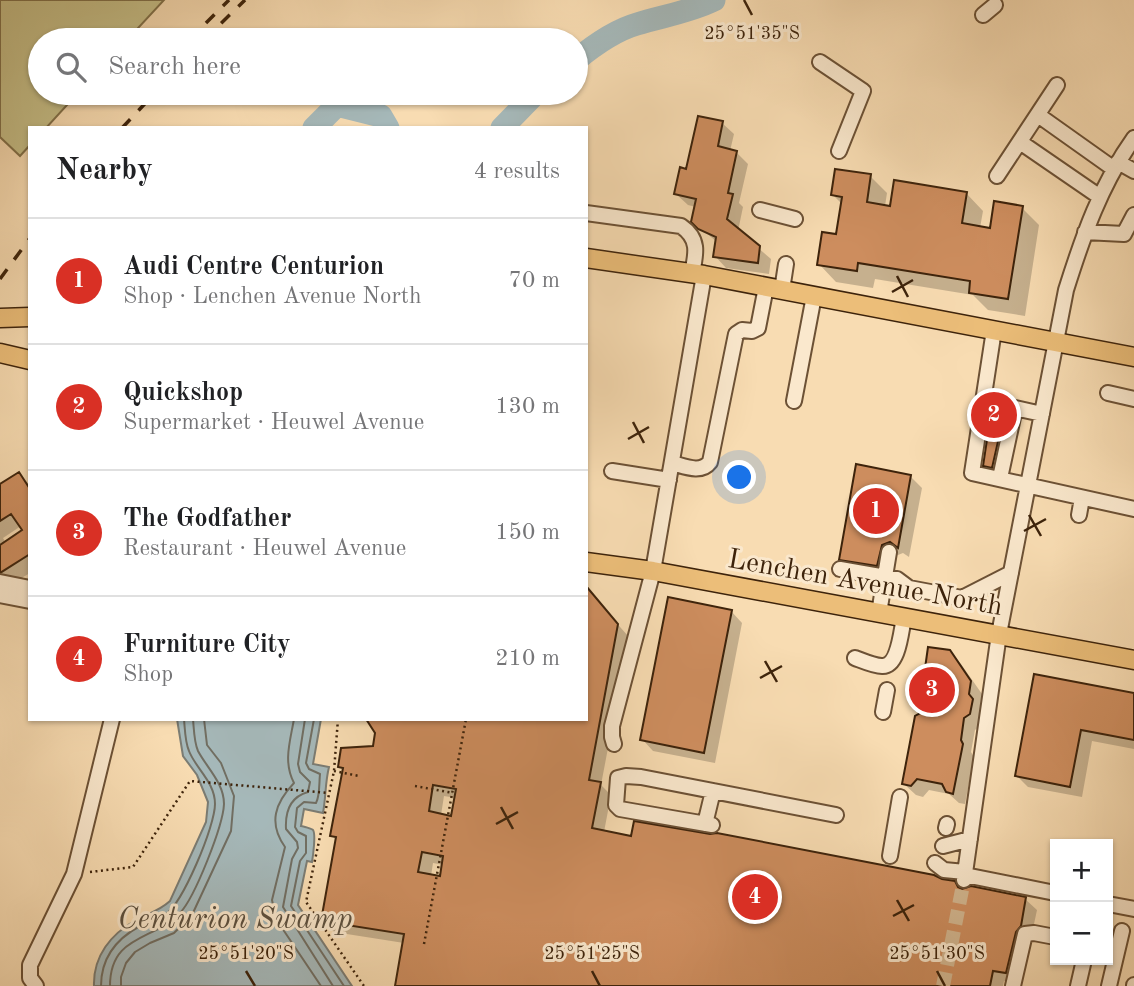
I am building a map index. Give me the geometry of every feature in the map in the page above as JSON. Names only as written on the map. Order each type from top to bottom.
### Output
[{"type":"main road","points":[[588,258],[698,274],[1134,357]]},
{"type":"main road","points":[[0,318],[28,317]]},
{"type":"main road","points":[[0,353],[28,360]]},
{"type":"main road","name":"Lenchen Avenue North","points":[[588,562],[653,571],[1134,660]]},
{"type":"street","points":[[983,15],[995,5]]},
{"type":"street","points":[[820,62],[863,91],[839,151]]},
{"type":"street","points":[[997,176],[1057,85]]},
{"type":"street","points":[[1038,115],[1116,166],[1134,172]]},
{"type":"street","points":[[964,876],[999,635],[1066,290],[1100,197],[1133,141]]},
{"type":"street","points":[[1020,142],[1100,197]]},
{"type":"street","points":[[760,211],[795,219]]},
{"type":"street","points":[[588,213],[681,226],[690,232],[697,248],[698,274],[672,463],[653,571],[612,726],[611,737],[614,744]]},
{"type":"street","points":[[1085,232],[1124,234],[1134,215]]},
{"type":"street","points":[[672,463],[701,469],[707,467],[710,462],[736,334],[742,330],[752,331],[758,328],[786,264]]},
{"type":"street","points":[[794,401],[814,296]]},
{"type":"street","points":[[994,330],[972,474],[1134,509]]},
{"type":"street","points":[[1108,393],[1134,399]]},
{"type":"street","points":[[983,401],[1042,414]]},
{"type":"street","points":[[1000,478],[1015,408]]},
{"type":"street","points":[[612,471],[669,480]]},
{"type":"street","points":[[1079,514],[1082,498]]},
{"type":"street","points":[[879,613],[889,552]]},
{"type":"street","points":[[840,569],[897,579],[909,589],[962,598],[1011,573]]},
{"type":"street","points":[[0,582],[28,588]]},
{"type":"street","points":[[0,595],[28,600]]},
{"type":"street","points":[[855,658],[881,667],[888,665],[895,657],[904,618]]},
{"type":"street","points":[[883,712],[887,690]]},
{"type":"street","points":[[36,986],[30,978],[30,965],[74,874],[112,721]]},
{"type":"street","points":[[713,791],[708,824],[620,809],[615,800],[618,778],[641,777],[713,791],[836,815]]},
{"type":"street","points":[[890,856],[900,797]]},
{"type":"street","points":[[943,846],[970,839]]},
{"type":"street","points":[[935,863],[944,870],[964,876],[1050,892]]},
{"type":"street","points":[[1113,905],[1134,909]]},
{"type":"street","points":[[1110,986],[1122,931]]},
{"type":"street","points":[[1013,986],[1025,934],[1050,936]]},
{"type":"street","points":[[1078,986],[1083,965]]},
{"type":"path","points":[[338,721],[334,771],[306,902],[364,986]]},
{"type":"path","points":[[424,944],[466,721]]},
{"type":"path","points":[[334,771],[359,776]]},
{"type":"path","points":[[74,874],[133,867],[190,781],[329,793]]},
{"type":"path","points":[[415,786],[453,793]]},
{"type":"shaded area","points":[[0,0],[164,0],[138,28],[28,28],[28,105],[67,105],[48,126],[28,126],[28,147],[20,156],[0,137]]},
{"type":"water","name":"Centurion Swamp","points":[[177,721],[321,721],[313,764],[329,767],[323,813],[304,809],[301,826],[313,830],[314,845],[312,862],[307,861],[298,905],[352,986],[94,986],[94,975],[100,956],[111,939],[136,920],[170,901],[206,822],[208,802],[197,775],[183,756]]},
{"type":"building","points":[[698,116],[723,121],[718,146],[737,151],[728,193],[733,194],[727,219],[760,246],[758,263],[713,257],[716,237],[698,229],[691,222],[696,199],[674,194],[680,167],[686,169]]},
{"type":"building","points":[[835,169],[871,174],[867,202],[890,206],[894,180],[967,192],[962,223],[990,228],[994,201],[1023,206],[1008,299],[969,293],[970,281],[858,263],[857,271],[817,265],[822,232],[836,234],[842,197],[831,195]]},
{"type":"building","points":[[991,413],[1004,415],[992,468],[983,466]]},
{"type":"building","points":[[856,464],[911,475],[898,548],[890,542],[882,545],[877,566],[839,560]]},
{"type":"building","points":[[19,472],[28,486],[28,555],[0,573],[0,545],[22,530],[11,514],[0,521],[0,484]]},
{"type":"building","points":[[588,588],[618,624],[589,780],[601,782],[592,828],[631,836],[634,821],[717,833],[934,875],[955,881],[962,889],[971,886],[1026,897],[1021,926],[1016,932],[1006,973],[993,971],[990,986],[395,986],[404,934],[321,921],[336,837],[330,836],[343,768],[338,767],[341,748],[373,746],[375,733],[367,721],[588,721]],"holes":[[[433,785],[456,789],[451,816],[429,811]],[[422,852],[443,856],[440,876],[418,872]]]},
{"type":"building","points":[[668,597],[732,610],[704,753],[640,740]]},
{"type":"building","points":[[928,647],[950,650],[971,681],[969,694],[973,699],[970,714],[964,718],[961,740],[963,744],[953,794],[946,792],[942,784],[917,779],[911,786],[902,784],[915,716],[924,711],[920,704]]},
{"type":"building","points":[[1034,674],[1134,693],[1134,740],[1081,730],[1070,787],[1015,776]]},
{"type":"waterway","points":[[588,51],[621,30],[714,0]]},
{"type":"waterway","points":[[316,126],[337,105]]},
{"type":"waterway","points":[[337,105],[381,116],[387,126]]},
{"type":"waterway","points":[[504,126],[524,105]]},
{"type":"tunnel","points":[[943,986],[964,880]]},
{"type":"railway","points":[[201,28],[229,0]]},
{"type":"railway","points":[[216,28],[245,0]]},
{"type":"railway","points":[[124,126],[144,105]]},
{"type":"railway","points":[[0,279],[28,241]]},
{"type":"place","name":"Quickshop","points":[[994,415]]},
{"type":"place","name":"Audi Centre Centurion","points":[[876,511]]},
{"type":"place","name":"The Godfather","points":[[932,690]]},
{"type":"place","name":"Furniture City","points":[[755,897]]}]
